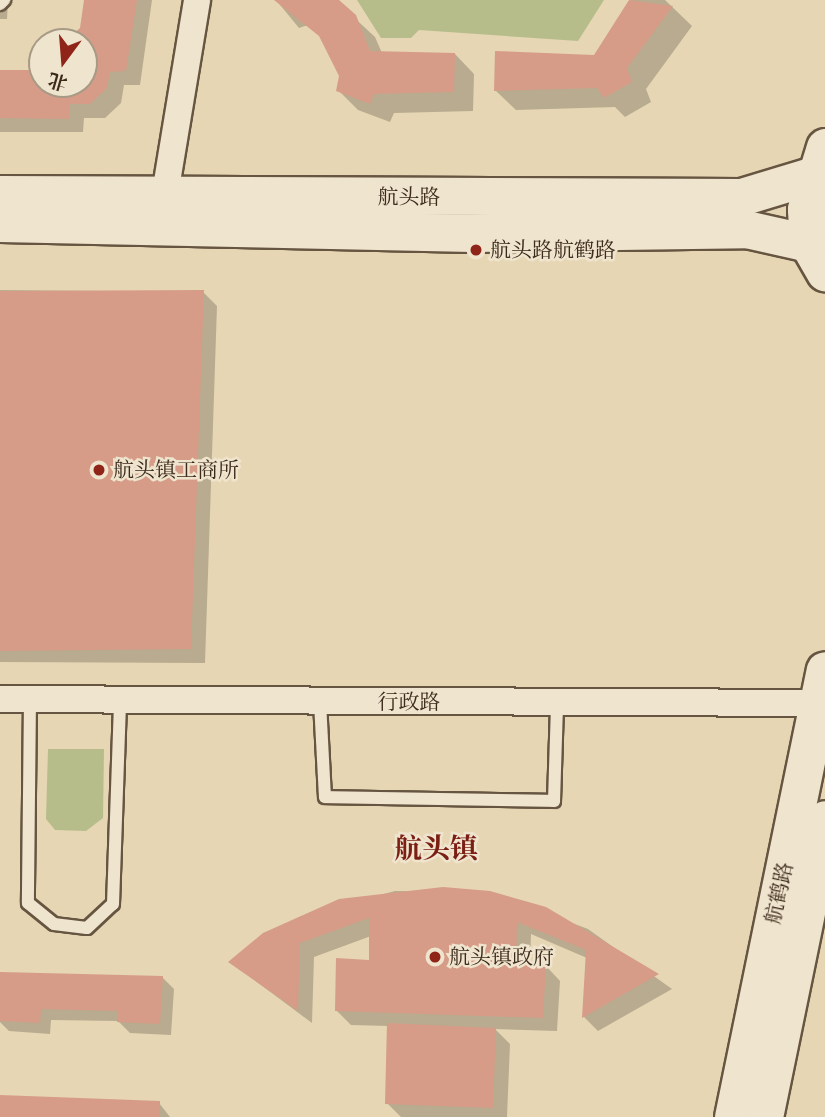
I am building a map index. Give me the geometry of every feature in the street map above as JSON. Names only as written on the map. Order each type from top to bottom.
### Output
[{"type":"main road","name":"航头路","points":[[0,223],[162,210],[741,197],[819,161]]},
{"type":"main road","points":[[817,258],[806,209],[819,161]]},
{"type":"main road","name":"航头路","points":[[0,194],[162,210],[472,233],[746,229],[817,258]]},
{"type":"main road","name":"航鹤路","points":[[733,1117],[822,686]]},
{"type":"main road","name":"航鹤路","points":[[764,1117],[825,820]]},
{"type":"street","points":[[162,210],[197,0]]},
{"type":"street","name":"行政路","points":[[0,699],[557,704],[822,686]]},
{"type":"lane","points":[[0,4],[4,0]]},
{"type":"lane","points":[[30,699],[28,903],[54,924],[87,928],[113,904],[120,700]]},
{"type":"lane","points":[[320,702],[325,797],[554,801],[557,704]]},
{"type":"green space","points":[[357,0],[604,0],[578,41],[419,30],[411,38],[381,38]]},
{"type":"green space","points":[[48,749],[104,749],[103,818],[86,831],[55,830],[46,819]]},
{"type":"building","points":[[84,0],[137,0],[126,71],[110,72],[107,88],[98,96],[98,28],[80,28]]},
{"type":"building","points":[[274,0],[339,0],[356,15],[370,51],[455,53],[454,92],[374,94],[370,104],[336,91],[339,76],[319,36]]},
{"type":"building","points":[[629,0],[673,6],[627,68],[632,82],[604,98],[597,88],[494,91],[495,51],[594,55]]},
{"type":"building","points":[[0,70],[28,70],[28,98],[96,98],[90,104],[70,104],[69,119],[0,118]]},
{"type":"building","name":"航头镇工商所","points":[[204,290],[191,649],[0,651],[0,291]]},
{"type":"building","points":[[443,887],[490,891],[546,907],[659,974],[582,1018],[586,950],[517,922],[516,961],[546,964],[543,1018],[335,1011],[336,958],[369,960],[369,918],[300,943],[298,1011],[228,962],[263,933],[339,899]]},
{"type":"building","points":[[0,972],[163,976],[160,1024],[117,1022],[118,1011],[41,1009],[40,1023],[0,1021]]},
{"type":"building","points":[[387,1023],[496,1028],[493,1108],[385,1104]]},
{"type":"building","points":[[0,1095],[160,1101],[160,1117],[0,1117]]},
{"type":"place","name":"航头路航鹤路","points":[[476,250]]},
{"type":"place","name":"航头镇工商所","points":[[99,470]]},
{"type":"place","name":"航头镇政府","points":[[435,957]]},
{"type":"district","name":"航头镇","points":[[436,849]]}]
